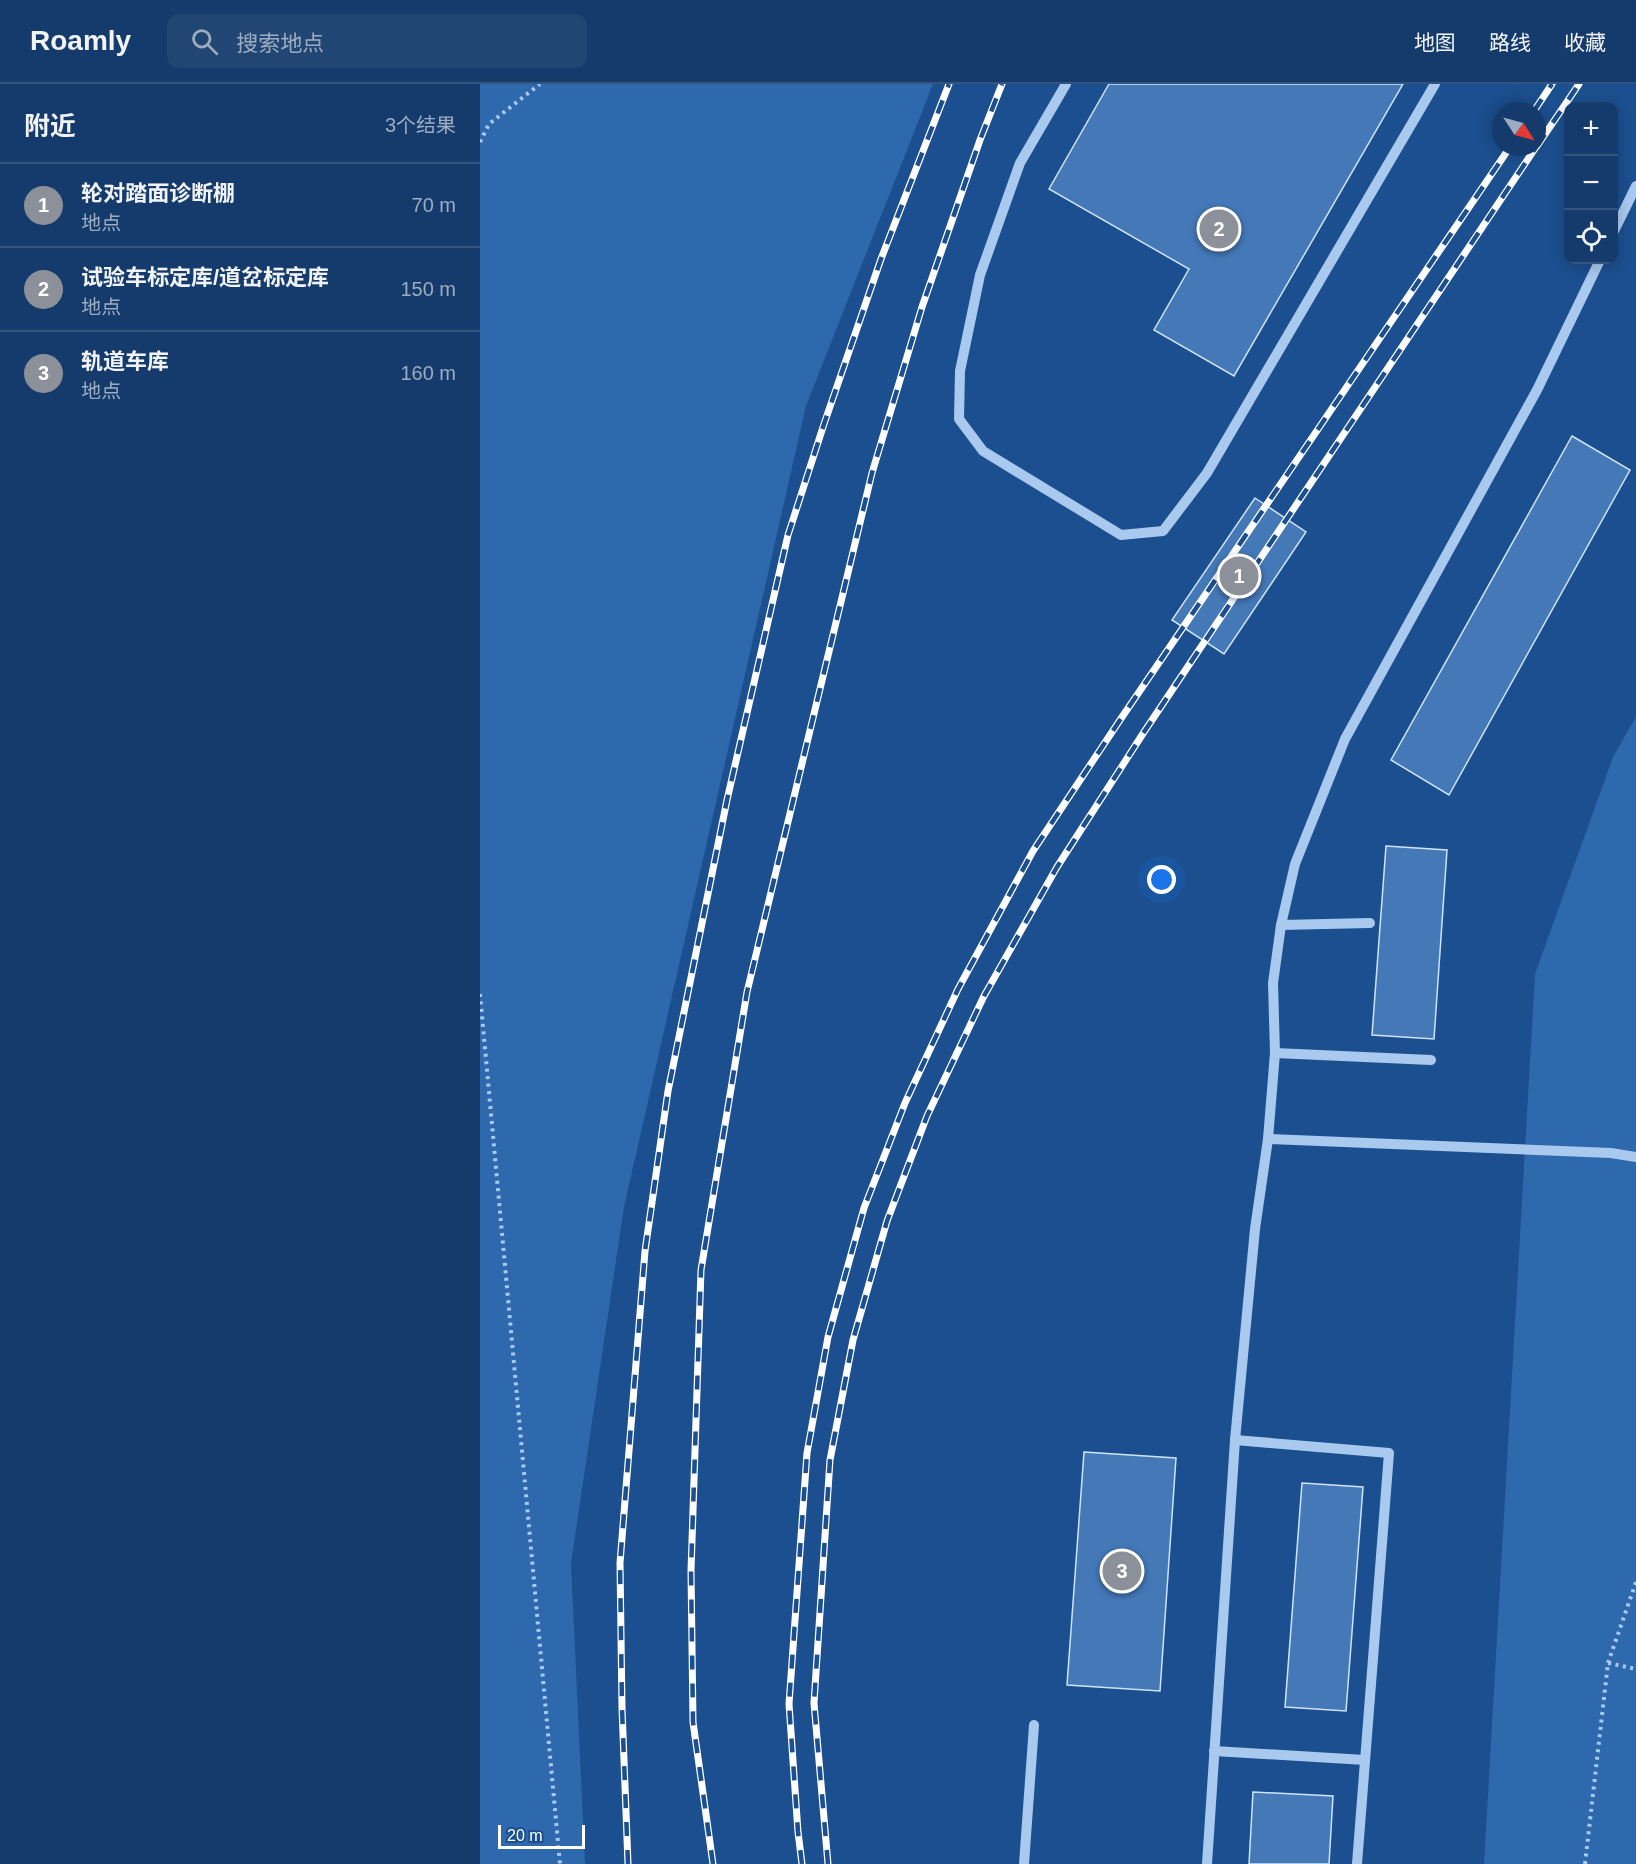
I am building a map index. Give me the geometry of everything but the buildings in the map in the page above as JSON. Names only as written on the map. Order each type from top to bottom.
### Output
[{"type":"lane","points":[[1066,84],[1020,163],[980,275],[960,371],[959,418],[983,451],[1121,535],[1163,531],[1207,473],[1435,84]]},
{"type":"lane","points":[[1618,223],[1636,186]]},
{"type":"lane","points":[[1207,1864],[1235,1440],[1256,1229],[1268,1139],[1275,1053],[1273,983],[1281,925],[1295,864],[1345,739],[1537,390],[1598,264]]},
{"type":"lane","points":[[1281,925],[1370,923]]},
{"type":"lane","points":[[1275,1053],[1431,1060]]},
{"type":"lane","points":[[1268,1139],[1611,1153],[1636,1157]]},
{"type":"lane","points":[[1235,1440],[1389,1453],[1357,1864]]},
{"type":"lane","points":[[1024,1864],[1034,1725]]},
{"type":"lane","points":[[1214,1751],[1365,1760]]},
{"type":"path","points":[[480,142],[489,124],[540,84]]},
{"type":"path","points":[[480,994],[560,1864]]},
{"type":"path","points":[[1585,1864],[1608,1663],[1636,1582]]},
{"type":"path","points":[[1608,1663],[1636,1669]]},
{"type":"shaded area","points":[[480,84],[933,84],[806,406],[624,1207],[571,1563],[585,1864],[480,1864]]},
{"type":"shaded area","points":[[1636,717],[1636,1864],[1484,1864],[1535,974],[1613,757]]},
{"type":"railway","points":[[628,1864],[622,1708],[620,1563],[645,1251],[668,1091],[727,800],[788,535],[881,259],[949,84]]},
{"type":"railway","points":[[713,1864],[693,1722],[691,1571],[701,1270],[747,992],[872,473],[922,307],[1002,84]]},
{"type":"railway","points":[[1540,102],[1552,84]]},
{"type":"railway","points":[[1546,133],[1579,84]]},
{"type":"railway","points":[[802,1864],[789,1704],[807,1453],[828,1337],[864,1208],[905,1103],[958,989],[1033,851],[1504,156]]},
{"type":"railway","points":[[828,1864],[814,1703],[830,1460],[853,1340],[887,1221],[927,1116],[984,996],[1057,867],[1144,732],[1530,156]]},
{"type":"place","name":"试验车标定库/道岔标定库","points":[[1219,229]]},
{"type":"place","name":"轮对踏面诊断棚","points":[[1239,576]]},
{"type":"place","name":"轨道车库","points":[[1122,1571]]}]
